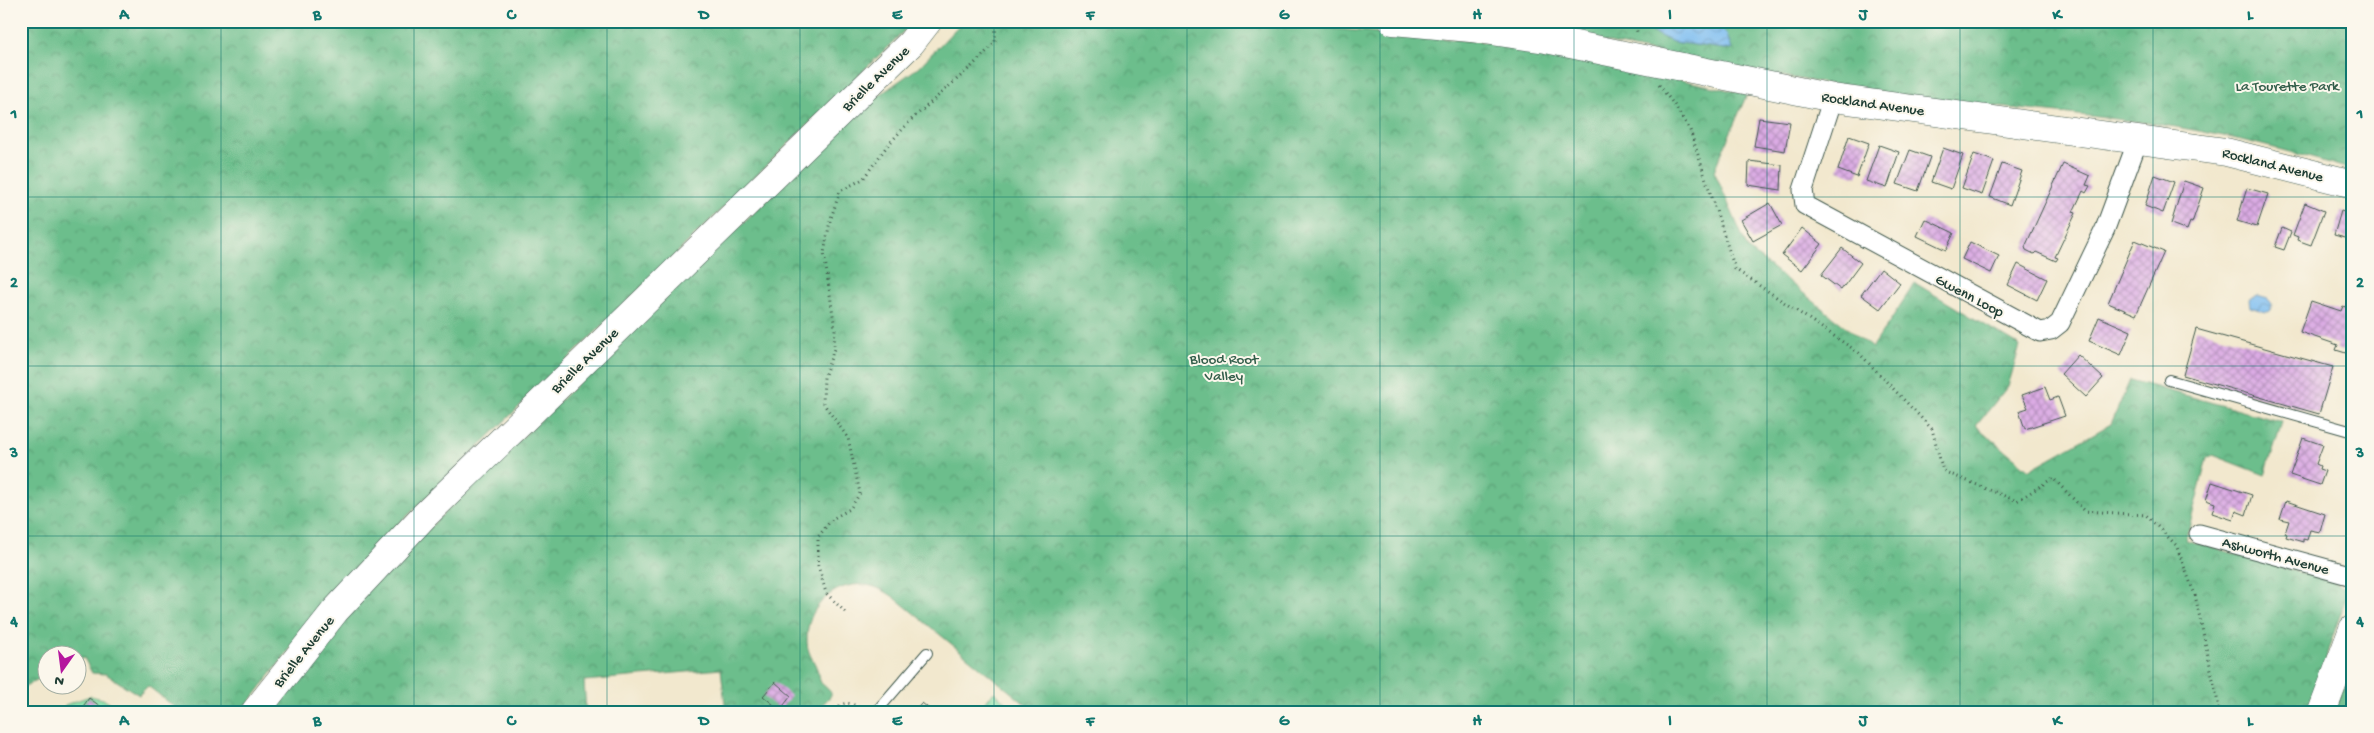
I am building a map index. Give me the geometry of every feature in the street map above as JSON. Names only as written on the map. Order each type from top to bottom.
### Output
[{"type":"street","name":"Brielle Avenue","points":[[255,712],[335,611],[424,516],[911,44],[928,21]]},
{"type":"street","name":"Rockland Avenue","points":[[1393,21],[1471,28],[1546,40],[1833,98],[2226,152],[2353,184]]},
{"type":"street","name":"Gwenn Loop","points":[[1833,98],[1803,190],[1805,205],[2040,332],[2051,330],[2060,324],[2105,229],[2138,140]]},
{"type":"street","name":"Ashworth Avenue","points":[[2199,534],[2349,575],[2353,578]]},
{"type":"street","points":[[2322,712],[2353,629]]},
{"type":"lane","points":[[2169,380],[2353,432]]},
{"type":"lane","points":[[877,710],[928,653]]},
{"type":"path","points":[[845,612],[826,593],[818,564],[818,537],[832,519],[850,509],[860,493],[848,438],[823,403],[824,377],[834,349],[834,329],[824,253],[830,221],[840,191],[863,179],[887,146],[912,119],[972,66],[994,43],[996,21]]},
{"type":"path","points":[[1634,21],[1636,27]]},
{"type":"path","points":[[1653,78],[1675,106],[1690,130],[1735,270],[1859,353],[1932,429],[1943,471],[2017,501],[2053,478],[2085,511],[2146,516],[2176,545],[2195,595],[2220,712]]},
{"type":"path","points":[[831,712],[844,703],[850,703],[858,707]]},
{"type":"green space","points":[[21,21],[911,21],[909,26],[388,535],[335,590],[242,712],[181,712],[148,686],[139,695],[106,674],[92,673],[88,666],[88,646],[38,646],[38,680],[21,688]]},
{"type":"green space","name":"Blood Root Valley","points":[[963,21],[1244,21],[1518,45],[1747,94],[1714,171],[1748,249],[1872,348],[1915,283],[2020,346],[2008,386],[1976,426],[2029,470],[2111,424],[2130,380],[2282,422],[2265,475],[2213,455],[2207,458],[2186,540],[2333,582],[2345,588],[2346,598],[2307,712],[1035,712],[895,598],[878,588],[859,585],[848,586],[827,596],[819,604],[809,624],[807,642],[809,652],[821,683],[831,693],[830,697],[820,707],[820,712],[726,712],[721,669],[584,681],[586,712],[267,712],[361,594],[860,109],[919,67]]},
{"type":"green space","name":"La Tourette Park","points":[[1499,21],[1559,21],[1568,24],[1573,21],[1654,21],[1651,32],[1673,42],[1731,50],[1727,35],[1714,21],[2353,21],[2353,170],[2303,155],[2201,131],[2120,119],[1948,102],[1866,90],[1709,63]]},
{"type":"green space","points":[[2353,660],[2353,712],[2334,712]]},
{"type":"green space","points":[[994,692],[1017,712],[977,712]]},
{"type":"green space","points":[[90,696],[103,699],[114,706],[113,712],[108,712],[89,698],[79,712],[62,712],[65,705]]},
{"type":"water","points":[[1654,21],[1714,21],[1727,35],[1732,50],[1673,42],[1651,32]]},
{"type":"water","points":[[2257,296],[2268,299],[2272,304],[2270,311],[2266,312],[2250,307],[2249,299]]},
{"type":"building","points":[[1759,118],[1790,122],[1785,151],[1754,146]]},
{"type":"building","points":[[1849,136],[1869,143],[1857,177],[1838,170]]},
{"type":"building","points":[[1879,145],[1899,152],[1887,188],[1866,181]]},
{"type":"building","points":[[1943,148],[1963,155],[1951,189],[1931,182]]},
{"type":"building","points":[[1910,150],[1930,157],[1918,191],[1897,184]]},
{"type":"building","points":[[1974,154],[1994,161],[1982,195],[1962,188]]},
{"type":"building","points":[[1749,161],[1782,165],[1781,190],[1748,185]]},
{"type":"building","points":[[2002,164],[2022,171],[2010,205],[1990,197]]},
{"type":"building","points":[[2063,164],[2090,176],[2086,185],[2090,186],[2086,193],[2083,191],[2073,212],[2076,213],[2055,257],[2058,258],[2056,261],[2036,252],[2034,254],[2026,250],[2025,247]]},
{"type":"building","points":[[2155,175],[2174,182],[2163,213],[2145,206]]},
{"type":"building","points":[[2184,181],[2204,188],[2192,223],[2190,222],[2187,230],[2171,224]]},
{"type":"building","points":[[2247,188],[2268,194],[2257,227],[2237,221]]},
{"type":"building","points":[[1770,203],[1782,225],[1753,241],[1741,220]]},
{"type":"building","points":[[2305,203],[2324,211],[2311,245],[2297,240],[2298,237],[2293,235]]},
{"type":"building","points":[[2341,211],[2353,215],[2353,240],[2334,235]]},
{"type":"building","points":[[1925,219],[1954,233],[1946,250],[1917,236]]},
{"type":"building","points":[[1802,228],[1822,244],[1802,270],[1782,255]]},
{"type":"building","points":[[2282,228],[2291,232],[2284,250],[2275,247]]},
{"type":"building","points":[[2135,240],[2164,252],[2136,315],[2108,303]]},
{"type":"building","points":[[1970,242],[1999,256],[1991,273],[1962,259]]},
{"type":"building","points":[[1842,248],[1861,263],[1841,290],[1821,275]]},
{"type":"building","points":[[2018,264],[2047,279],[2037,300],[2008,285]]},
{"type":"building","points":[[1881,268],[1900,283],[1880,309],[1861,295]]},
{"type":"building","points":[[2311,301],[2341,311],[2343,306],[2353,310],[2353,350],[2351,349],[2349,354],[2336,350],[2338,345],[2300,332]]},
{"type":"building","points":[[2099,317],[2131,331],[2121,355],[2089,341]]},
{"type":"building","points":[[2196,329],[2333,367],[2319,414],[2183,375]]},
{"type":"building","points":[[2078,355],[2103,378],[2086,397],[2061,374]]},
{"type":"building","points":[[2045,387],[2050,400],[2058,397],[2065,416],[2025,429],[2019,411],[2028,408],[2022,395]]},
{"type":"building","points":[[2303,438],[2323,445],[2316,464],[2320,466],[2319,469],[2325,471],[2320,485],[2290,475]]},
{"type":"building","points":[[2212,482],[2252,495],[2246,515],[2236,511],[2233,520],[2212,513],[2215,503],[2206,500]]},
{"type":"building","points":[[2286,501],[2325,514],[2320,532],[2310,530],[2307,540],[2303,539],[2303,542],[2286,537],[2287,534],[2285,533],[2289,521],[2280,519]]},
{"type":"building","points":[[775,682],[791,696],[780,710],[763,696]]},
{"type":"building","points":[[89,698],[108,712],[79,712]]},
{"type":"building","points":[[922,703],[933,712],[914,712]]},
{"type":"waterway","points":[[1646,21],[1654,22]]}]
